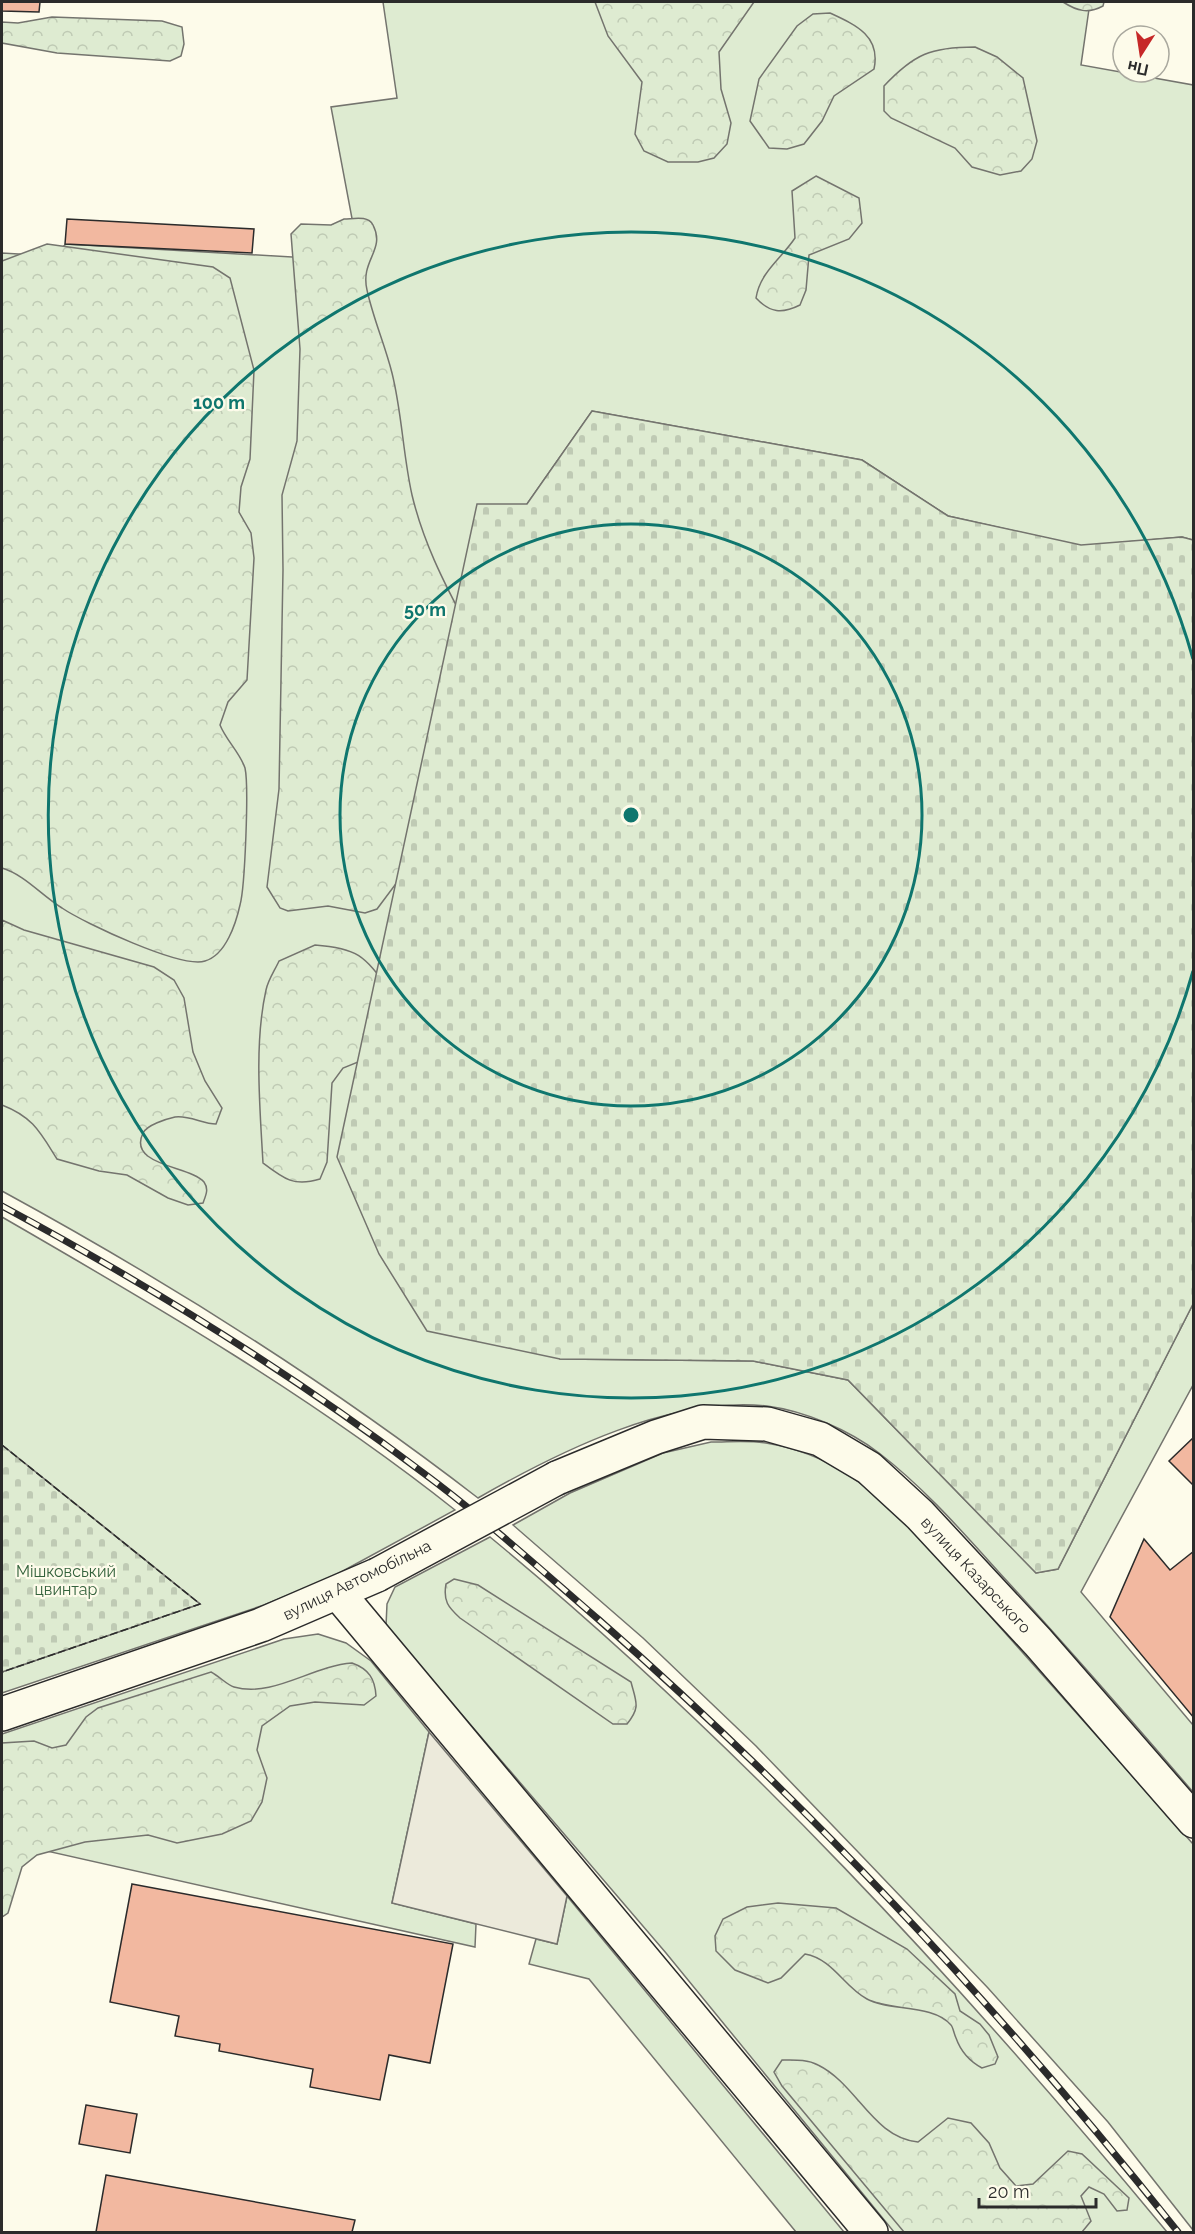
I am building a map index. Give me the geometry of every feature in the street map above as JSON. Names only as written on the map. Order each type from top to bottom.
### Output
[{"type":"street","name":"вулиця Автомобільна","points":[[2,1714],[261,1625],[338,1593],[377,1575],[557,1478],[656,1437],[703,1422]]},
{"type":"street","name":"вулиця Казарського","points":[[703,1422],[767,1424],[820,1439],[869,1468],[920,1515],[1038,1642],[1194,1821]]},
{"type":"street","points":[[338,1593],[871,2232]]},
{"type":"green space","points":[[383,2],[1090,2],[1081,65],[1111,70],[1111,84],[1171,84],[1171,81],[1193,85],[1193,540],[1182,537],[1081,546],[948,516],[862,460],[592,411],[527,504],[560,1359],[753,1361],[848,1380],[1036,1573],[1058,1569],[1193,1304],[1193,1385],[1081,1592],[1193,1725],[1193,1792],[946,1514],[897,1467],[840,1429],[796,1412],[767,1406],[730,1405],[692,1410],[655,1418],[580,1446],[544,1462],[478,1498],[364,1414],[246,1335],[64,1225],[2,1191],[2,253],[53,256],[66,244],[360,261],[331,107],[397,98]]},
{"type":"green space","points":[[595,2],[754,2],[719,52],[721,89],[731,123],[727,144],[714,158],[698,162],[668,162],[644,151],[635,134],[642,82],[608,36]]},
{"type":"green space","points":[[1063,2],[1104,2],[1103,6],[1087,11],[1073,8]]},
{"type":"green space","points":[[830,13],[857,27],[870,40],[874,48],[874,69],[834,96],[822,121],[804,144],[787,149],[769,148],[750,121],[759,79],[797,26],[813,14]]},
{"type":"green space","points":[[52,17],[162,21],[182,27],[184,44],[181,56],[170,61],[57,53],[2,43],[2,22],[18,23]]},
{"type":"green space","points":[[975,47],[997,57],[1023,78],[1037,141],[1032,159],[1021,171],[1000,175],[972,167],[955,148],[891,118],[884,111],[884,86],[905,66],[924,54],[935,51]]},
{"type":"green space","points":[[816,176],[859,198],[862,223],[849,239],[809,255],[806,290],[800,305],[788,310],[777,311],[766,307],[756,298],[758,289],[766,273],[795,238],[792,191]]},
{"type":"green space","points":[[344,219],[368,220],[373,225],[376,234],[377,241],[367,271],[367,290],[395,388],[412,495],[434,560],[465,622],[404,873],[377,909],[365,913],[328,906],[288,911],[280,908],[267,887],[279,789],[282,495],[297,441],[300,349],[291,234],[301,224],[331,225]]},
{"type":"green space","points":[[47,244],[213,267],[230,278],[254,370],[250,459],[241,487],[239,512],[251,533],[254,558],[247,680],[228,702],[220,725],[245,768],[246,815],[242,895],[229,938],[219,952],[205,961],[193,962],[155,952],[90,924],[54,903],[26,880],[2,868],[2,261]]},
{"type":"green space","points":[[592,411],[862,460],[948,516],[1081,545],[1182,537],[1193,540],[1193,1304],[1058,1569],[1036,1573],[848,1380],[753,1361],[560,1359],[427,1331],[379,1254],[337,1157],[477,504],[527,504]]},
{"type":"green space","points":[[2,920],[24,930],[154,967],[174,980],[184,998],[193,1052],[205,1081],[222,1108],[216,1124],[180,1117],[157,1123],[145,1130],[140,1144],[144,1152],[152,1159],[187,1172],[204,1182],[207,1190],[203,1203],[188,1205],[168,1198],[127,1175],[99,1171],[57,1159],[29,1120],[2,1105]]},
{"type":"green space","points":[[315,945],[341,948],[359,956],[366,961],[389,989],[373,1056],[343,1068],[332,1083],[327,1162],[320,1179],[296,1182],[283,1177],[263,1163],[259,1076],[260,1032],[267,986],[279,961]]},
{"type":"green space","points":[[2,1217],[234,1355],[347,1430],[455,1510],[330,1578],[264,1605],[2,1693],[2,1672],[200,1604],[2,1445]]},
{"type":"green space","points":[[711,1442],[759,1442],[789,1448],[828,1463],[846,1473],[878,1497],[911,1527],[1193,1844],[1193,2230],[1108,2122],[988,1988],[756,1746],[643,1638],[513,1525],[570,1493],[663,1453]]},
{"type":"green space","name":"Мішковський цвинтар","points":[[2,1445],[200,1604],[2,1672]]},
{"type":"green space","points":[[490,1537],[583,1616],[673,1698],[845,1868],[1009,2047],[1167,2232],[894,2232],[666,1953],[386,1626],[387,1604],[395,1587]]},
{"type":"green space","points":[[454,1579],[478,1585],[631,1682],[636,1709],[627,1724],[613,1724],[460,1618],[450,1607],[445,1595],[446,1584]]},
{"type":"green space","points":[[318,1634],[346,1643],[371,1661],[429,1732],[392,1903],[476,1924],[475,1947],[2,1841],[2,1734],[284,1639]]},
{"type":"green space","points":[[352,1663],[370,1675],[374,1685],[376,1696],[364,1705],[315,1702],[290,1706],[262,1726],[257,1750],[267,1778],[262,1802],[251,1821],[222,1834],[177,1843],[148,1835],[85,1842],[37,1855],[22,1867],[8,1913],[2,1917],[2,1743],[34,1741],[52,1748],[66,1745],[86,1717],[98,1708],[211,1672],[231,1686],[249,1689],[278,1685],[337,1665]]},
{"type":"green space","points":[[567,1896],[844,2232],[796,2232],[589,1979],[529,1964],[536,1939],[557,1944]]},
{"type":"green space","points":[[778,1903],[836,1908],[907,1949],[955,1994],[960,2011],[980,2024],[989,2035],[998,2057],[995,2064],[982,2068],[969,2059],[960,2048],[952,2026],[943,2018],[867,1999],[831,1967],[815,1957],[805,1954],[781,1978],[768,1983],[735,1970],[716,1951],[715,1936],[723,1919],[747,1907]]},
{"type":"green space","points":[[782,2060],[809,2062],[832,2074],[877,2121],[902,2138],[918,2142],[948,2118],[971,2123],[989,2143],[1000,2168],[1016,2186],[1033,2184],[1068,2151],[1082,2154],[1129,2198],[1127,2210],[1117,2211],[1104,2194],[1089,2187],[1081,2196],[1091,2221],[1082,2232],[904,2232],[782,2086],[774,2072]]},
{"type":"shaded area","points":[[429,1732],[567,1896],[557,1944],[392,1903]]},
{"type":"building","points":[[2,2],[40,2],[39,12],[2,11]]},
{"type":"building","points":[[67,219],[254,229],[252,253],[65,244]]},
{"type":"building","points":[[1194,1437],[1194,1486],[1169,1461]]},
{"type":"building","points":[[1144,1539],[1170,1570],[1194,1551],[1194,1718],[1110,1617]]},
{"type":"building","points":[[132,1884],[453,1944],[430,2063],[389,2055],[380,2100],[310,2087],[313,2069],[219,2051],[220,2044],[175,2036],[179,2016],[110,2002]]},
{"type":"building","points":[[86,2105],[137,2114],[130,2153],[79,2144]]},
{"type":"building","points":[[106,2175],[355,2220],[352,2232],[96,2232]]},
{"type":"railway","points":[[2,1206],[164,1298],[321,1399],[467,1507],[598,1619],[753,1762],[902,1912],[1043,2069],[1178,2232]]},
{"type":"fence","points":[[2,1445],[200,1604],[2,1672]]}]
